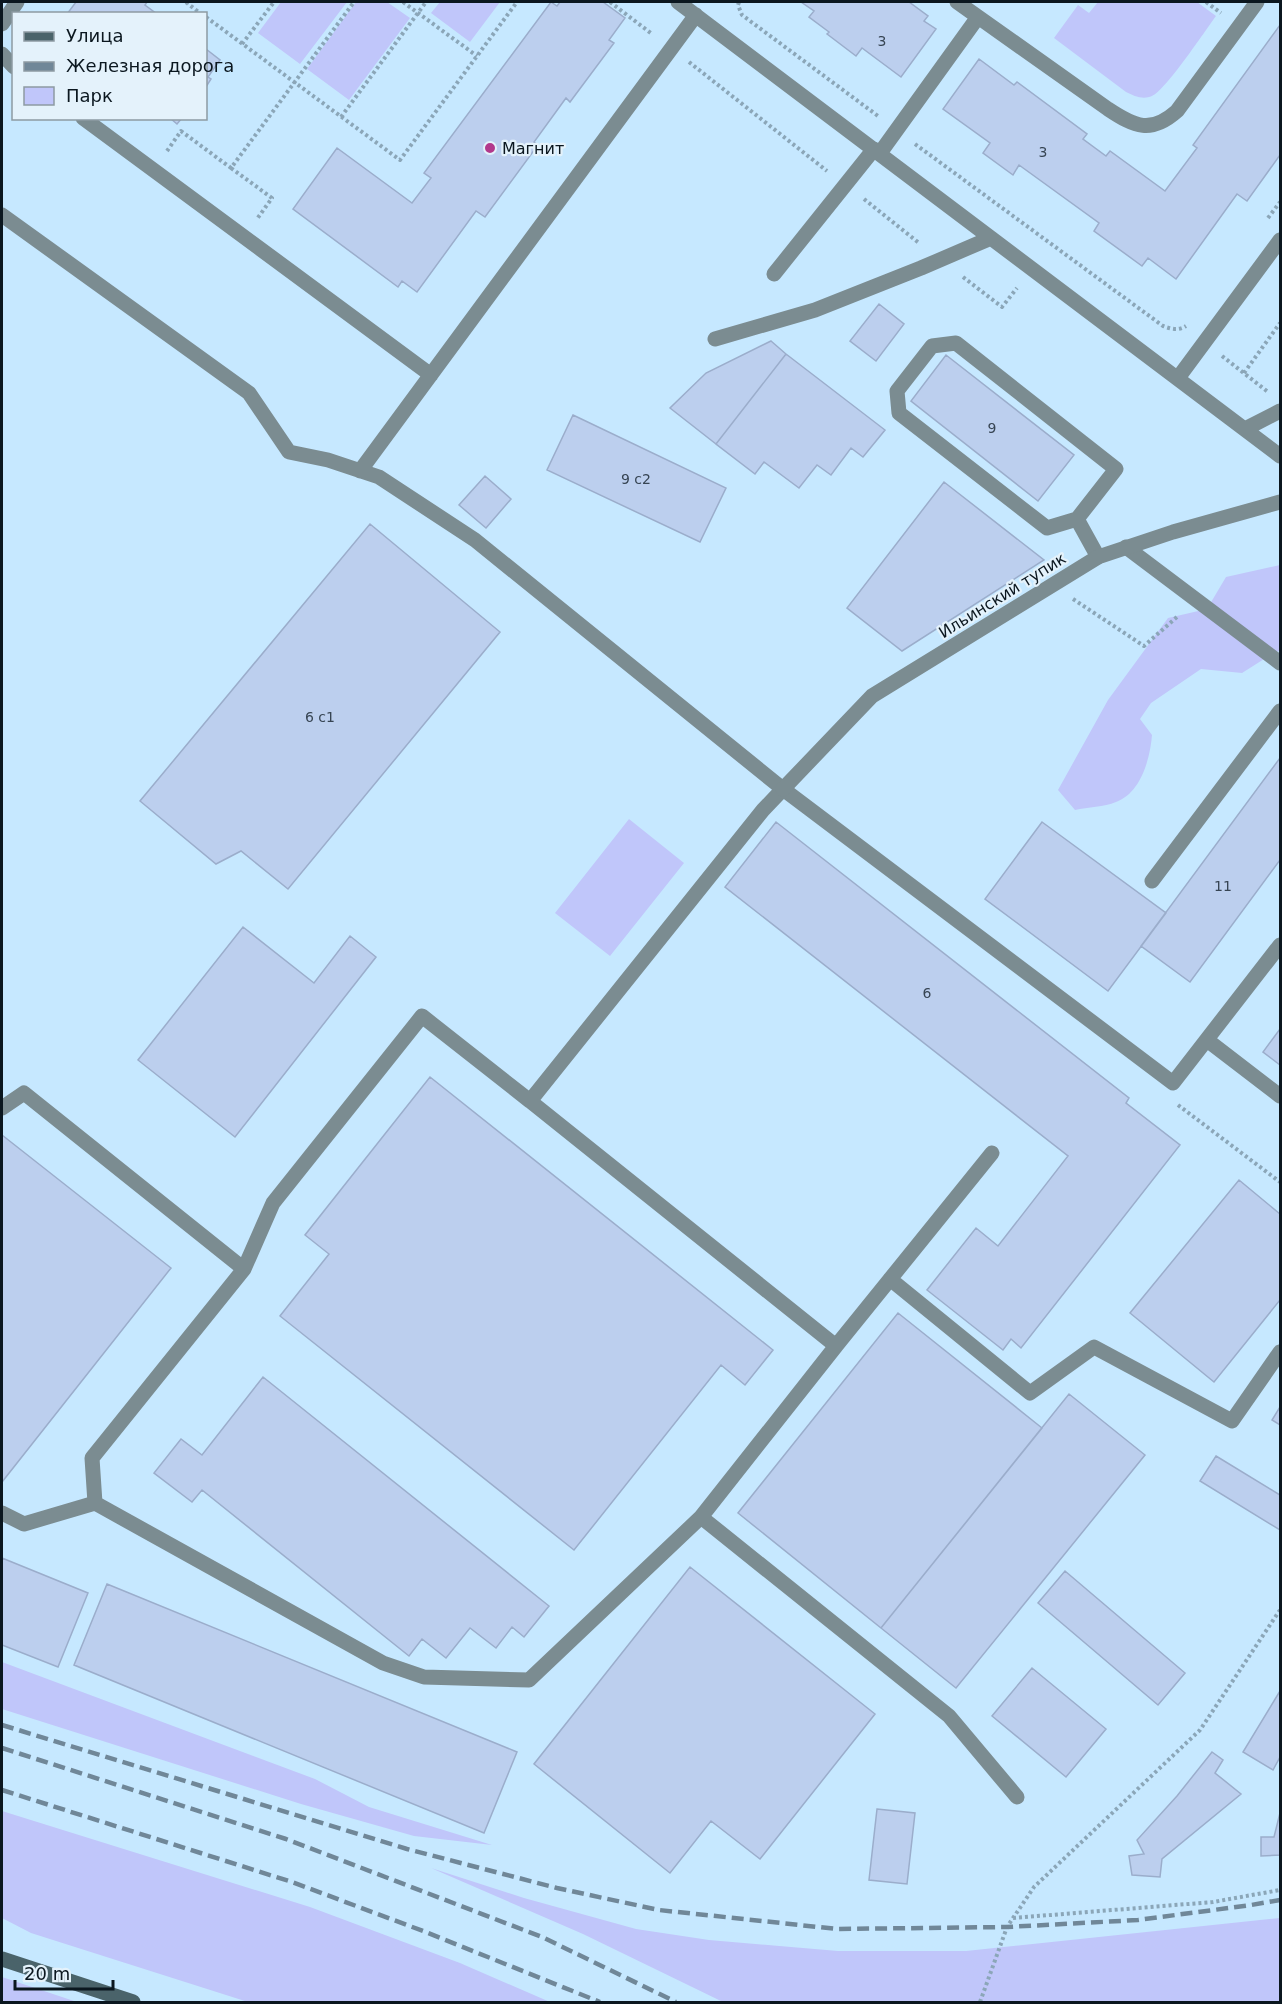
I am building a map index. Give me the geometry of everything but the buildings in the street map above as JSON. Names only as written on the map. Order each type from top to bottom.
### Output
[{"type":"street","points":[[2,24],[17,2]]},
{"type":"street","points":[[957,2],[1131,124],[1147,126],[1158,124],[1177,111],[1257,2]]},
{"type":"street","points":[[360,471],[431,375],[689,7],[1281,456]]},
{"type":"street","points":[[774,274],[896,130],[978,17]]},
{"type":"street","points":[[86,120],[431,375]]},
{"type":"street","points":[[2,216],[249,393],[289,452],[328,460],[379,477],[475,540],[783,789],[1173,1083],[1281,945]]},
{"type":"street","points":[[715,339],[815,310],[991,238]]},
{"type":"street","points":[[1178,378],[1281,240]]},
{"type":"street","points":[[956,344],[1116,469],[1077,519],[1047,528],[899,413],[897,392],[932,346],[956,344]]},
{"type":"street","points":[[1245,429],[1279,412]]},
{"type":"street","name":"Ильинский тупик","points":[[530,1101],[764,810],[873,696],[1098,556],[1173,531],[1281,502]]},
{"type":"street","points":[[1077,519],[1098,556]]},
{"type":"street","points":[[1126,547],[1281,663]]},
{"type":"street","points":[[1152,881],[1281,711]]},
{"type":"street","points":[[95,1503],[92,1458],[244,1269],[273,1203],[422,1016],[836,1346]]},
{"type":"street","points":[[1206,1040],[1281,1096]]},
{"type":"street","points":[[2,1108],[24,1093],[244,1269]]},
{"type":"street","points":[[2,1514],[24,1524],[95,1503],[383,1663],[424,1677],[529,1680],[701,1517],[992,1153]]},
{"type":"street","points":[[890,1279],[1030,1393],[1095,1347],[1232,1421],[1281,1352]]},
{"type":"street","points":[[701,1517],[949,1716],[1017,1797]]},
{"type":"street","points":[[2,1959],[133,2002]]},
{"type":"path","points":[[188,2],[198,12]]},
{"type":"path","points":[[242,44],[274,2]]},
{"type":"path","points":[[231,168],[354,2]]},
{"type":"path","points":[[403,2],[477,56]]},
{"type":"path","points":[[341,117],[426,2]]},
{"type":"path","points":[[207,18],[400,160],[517,2]]},
{"type":"path","points":[[739,2],[742,15],[1163,326],[1172,329],[1182,328],[1193,321]]},
{"type":"path","points":[[153,170],[181,131],[272,198],[244,237]]},
{"type":"path","points":[[1267,220],[1281,201]]},
{"type":"path","points":[[1244,373],[1281,323]]},
{"type":"path","points":[[1182,328],[1266,390],[1279,412]]},
{"type":"path","points":[[1053,586],[1144,646],[1196,600]]},
{"type":"path","points":[[980,2002],[1012,1918],[1034,1887],[1200,1730],[1281,1610]]},
{"type":"path","points":[[1012,1918],[1213,1902],[1281,1890]]},
{"type":"green space","points":[[281,2],[347,2],[300,64],[258,33]]},
{"type":"green space","points":[[356,2],[387,2],[410,18],[349,100],[307,69]]},
{"type":"green space","points":[[440,2],[500,2],[470,42],[431,13]]},
{"type":"green space","points":[[1098,2],[1197,2],[1216,16],[1166,84],[1152,96],[1142,98],[1126,92],[1054,38],[1078,5],[1089,13]]},
{"type":"green space","points":[[1280,565],[1280,651],[1242,673],[1201,669],[1151,703],[1140,719],[1152,735],[1149,754],[1138,783],[1125,798],[1116,802],[1075,810],[1058,790],[1108,700],[1168,618],[1207,609],[1226,577]]},
{"type":"green space","points":[[629,819],[684,863],[610,956],[555,913]]},
{"type":"green space","points":[[2,1662],[315,1779],[369,1807],[492,1845],[414,1836],[301,1804],[2,1709]]},
{"type":"green space","points":[[2,1811],[310,1907],[460,1963],[550,2002],[248,2002],[31,1933],[2,1918]]},
{"type":"green space","points":[[431,1868],[524,1898],[636,1929],[709,1940],[838,1951],[966,1951],[1280,1918],[1280,2002],[723,2002],[583,1934]]},
{"type":"green space","points":[[2,1977],[77,2002],[2,2002]]},
{"type":"railway","points":[[2,1725],[407,1849],[557,1888],[659,1910],[837,1929],[1007,1927],[1138,1920],[1280,1900]]},
{"type":"railway","points":[[2,1748],[286,1839],[542,1937],[676,2002]]},
{"type":"railway","points":[[2,1790],[292,1882],[423,1931],[600,2002]]},
{"type":"place","name":"Магнит","points":[[490,148]]}]
